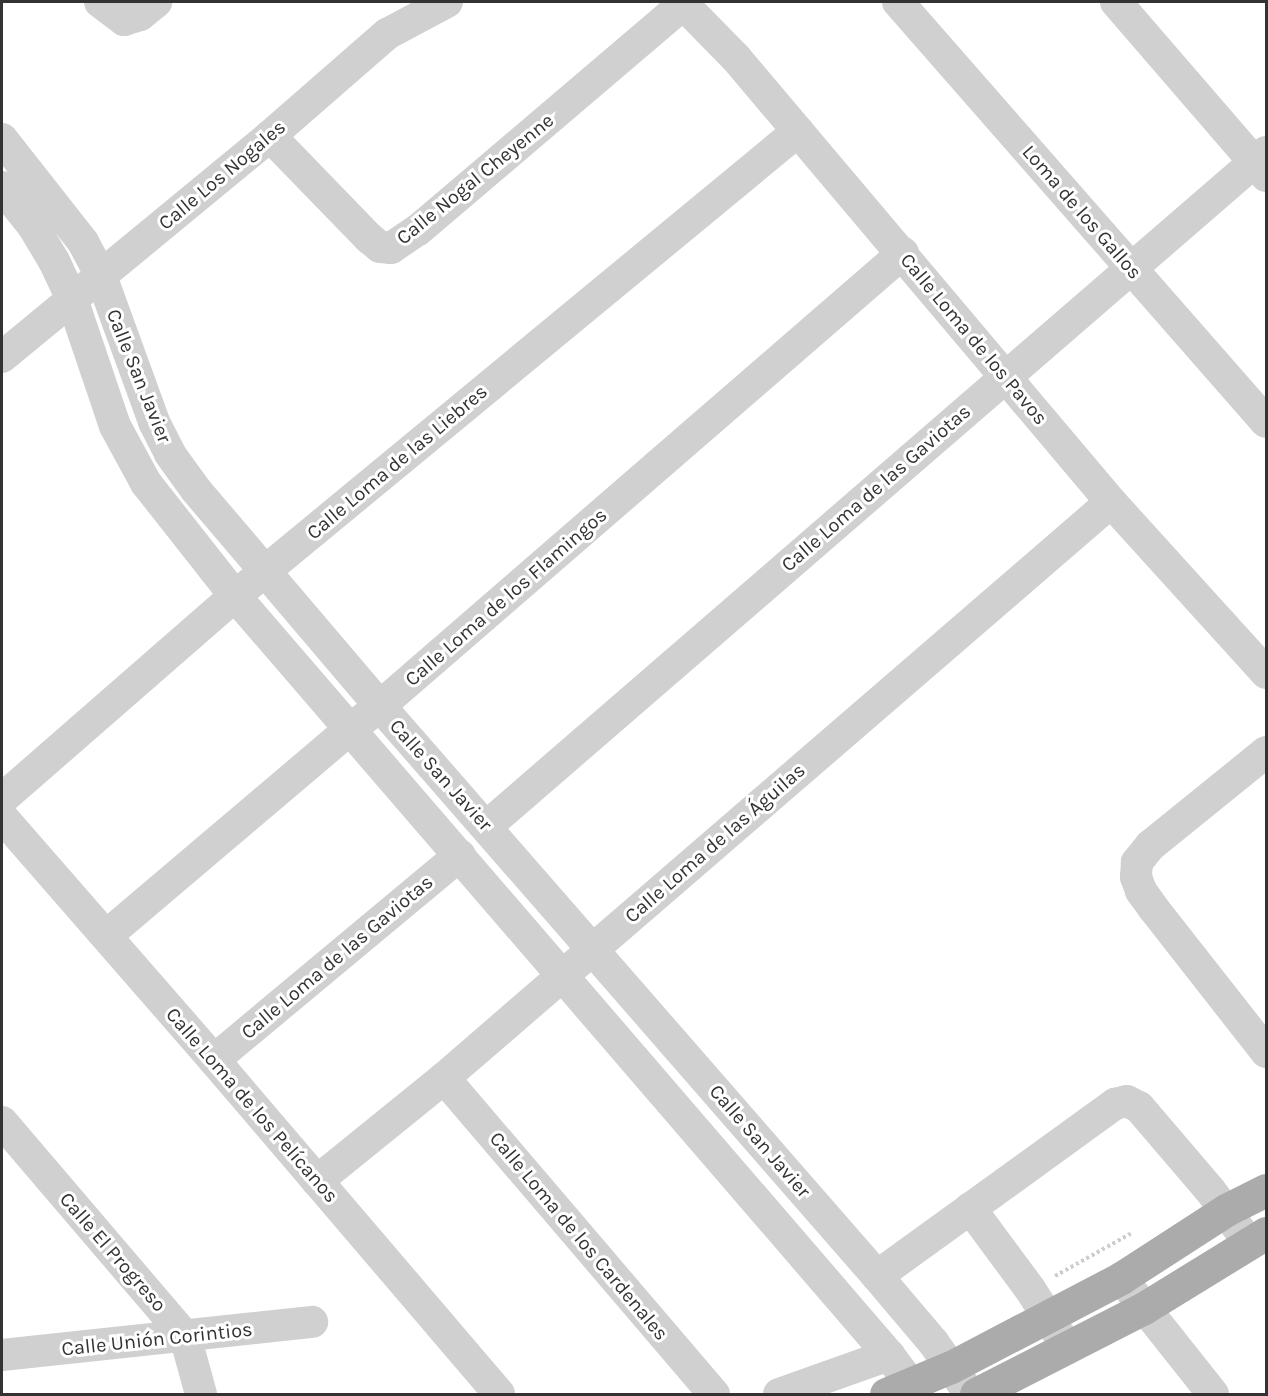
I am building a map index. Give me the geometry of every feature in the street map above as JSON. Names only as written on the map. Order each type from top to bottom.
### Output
[{"type":"main road","points":[[905,1391],[1121,1278],[1226,1210],[1266,1190]]},
{"type":"main road","points":[[976,1395],[1144,1308],[1258,1238]]},
{"type":"street","points":[[100,2],[124,20],[140,15],[156,2]]},
{"type":"street","name":"Calle Los Nogales","points":[[2,357],[270,136],[344,69],[387,34],[447,2]]},
{"type":"street","name":"Loma de los Gallos","points":[[898,2],[1266,422]]},
{"type":"street","points":[[1116,2],[1262,163]]},
{"type":"street","name":"Calle Nogal Cheyenne","points":[[270,136],[369,238],[380,247],[391,248],[418,230],[685,3]]},
{"type":"street","name":"Calle Loma de los Pavos","points":[[685,3],[736,58],[903,253],[1111,502],[1266,673]]},
{"type":"street","name":"Calle Loma de las Liebres","points":[[2,799],[236,596],[798,131]]},
{"type":"street","name":"Calle San Javier","points":[[2,139],[82,242],[101,276],[154,422],[170,454],[196,490],[380,706],[877,1276],[951,1367],[970,1395]]},
{"type":"street","name":"Calle Loma de las Gaviotas","points":[[487,826],[1006,377],[1262,163]]},
{"type":"street","name":"Calle San Javier","points":[[2,188],[33,226],[54,261],[72,299],[115,426],[146,483],[236,596],[889,1355],[905,1391]]},
{"type":"street","name":"Calle Loma de los Flamingos","points":[[106,936],[380,706],[903,253]]},
{"type":"street","name":"Calle Loma de las Águilas","points":[[317,1181],[444,1078],[1111,502]]},
{"type":"street","points":[[1266,752],[1150,846],[1137,862],[1136,877],[1141,891],[1266,1052]]},
{"type":"street","name":"Calle Loma de los Pelícanos","points":[[2,817],[214,1060],[499,1395]]},
{"type":"street","name":"Calle Loma de las Gaviotas","points":[[214,1060],[460,855]]},
{"type":"street","name":"Calle Loma de los Cardenales","points":[[444,1078],[714,1395]]},
{"type":"street","points":[[877,1276],[1115,1104],[1127,1101],[1139,1107],[1226,1210],[1258,1238]]},
{"type":"street","name":"Calle El Progreso","points":[[2,1122],[185,1336],[201,1395]]},
{"type":"street","points":[[970,1208],[1067,1347]]},
{"type":"street","points":[[1121,1278],[1213,1395]]},
{"type":"street","name":"Calle Unión Corintios","points":[[2,1355],[312,1322]]},
{"type":"street","points":[[779,1395],[889,1355]]}]
